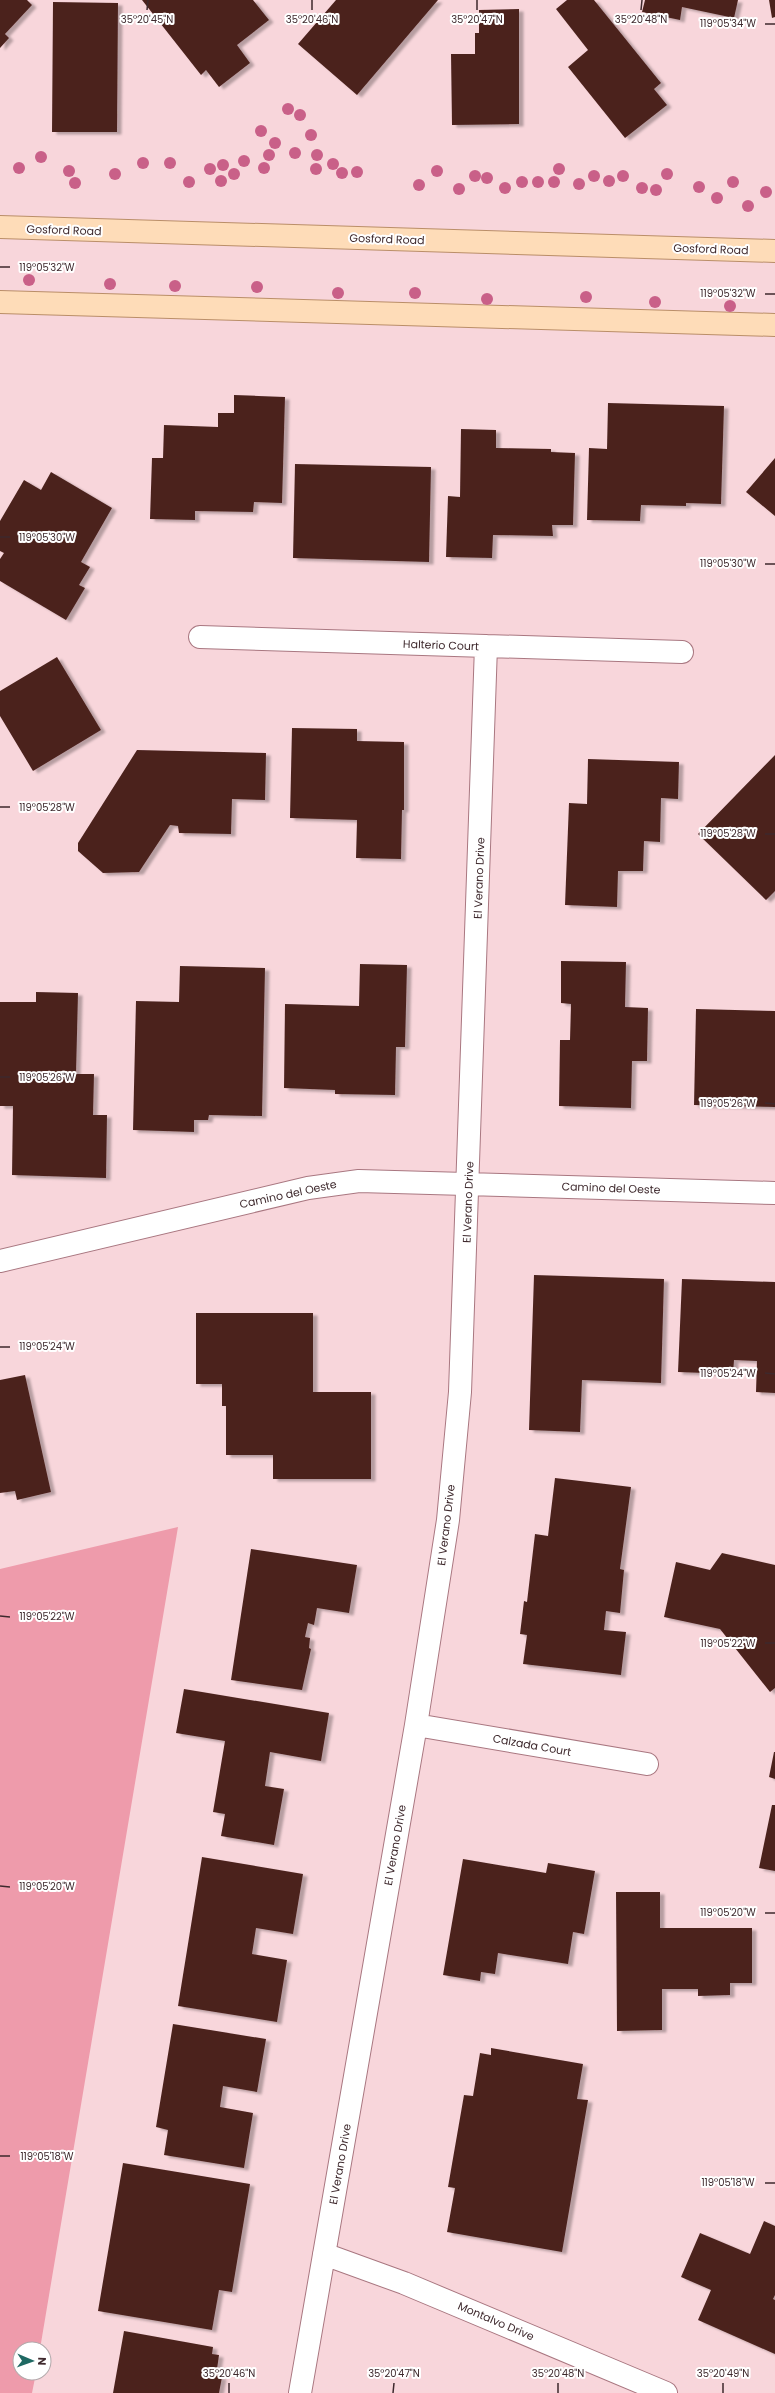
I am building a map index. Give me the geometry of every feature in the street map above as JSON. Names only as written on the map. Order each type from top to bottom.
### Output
[{"type":"main road","name":"Gosford Road","points":[[0,227],[775,251]]},
{"type":"main road","points":[[0,302],[775,325]]},
{"type":"street","name":"Halterio Court","points":[[200,637],[682,652]]},
{"type":"street","name":"El Verano Drive","points":[[300,2393],[416,1725],[450,1504],[460,1392],[469,1183],[486,646]]},
{"type":"street","name":"Camino del Oeste","points":[[0,1261],[308,1188],[359,1181],[775,1193]]},
{"type":"street","name":"Calzada Court","points":[[416,1725],[647,1764]]},
{"type":"street","name":"Montalvo Drive","points":[[324,2254],[404,2283],[666,2393]]},
{"type":"shaded area","points":[[178,1527],[41,2341],[12,2341],[12,2381],[34,2381],[32,2393],[0,2393],[0,1569]]},
{"type":"building","points":[[0,0],[27,0],[32,5],[5,34],[9,38],[0,48]]},
{"type":"building","points":[[142,0],[253,0],[269,20],[237,45],[250,63],[219,87],[206,70],[201,75]]},
{"type":"building","points":[[336,0],[438,0],[357,95],[298,44]]},
{"type":"building","points":[[567,0],[594,0],[661,83],[654,89],[667,105],[625,138],[568,67],[588,50],[556,9]]},
{"type":"building","points":[[645,0],[738,0],[734,18],[682,7],[680,20],[642,12]]},
{"type":"building","points":[[769,0],[775,0],[775,17],[772,18]]},
{"type":"building","points":[[53,2],[118,3],[117,132],[52,132]]},
{"type":"building","points":[[519,9],[519,124],[452,125],[451,54],[475,54],[475,33],[479,33],[479,10]]},
{"type":"building","points":[[234,395],[285,397],[282,503],[254,502],[253,512],[195,511],[195,520],[150,519],[152,458],[163,458],[164,425],[218,427],[218,413],[234,413]]},
{"type":"building","points":[[608,403],[724,406],[721,504],[686,503],[686,506],[641,505],[640,521],[587,520],[589,448],[607,449]]},
{"type":"building","points":[[461,429],[496,430],[496,448],[551,449],[551,452],[575,453],[573,525],[552,525],[553,536],[493,535],[492,558],[446,557],[448,496],[460,497]]},
{"type":"building","points":[[775,458],[775,516],[746,492]]},
{"type":"building","points":[[295,464],[431,467],[429,562],[293,558]]},
{"type":"building","points":[[51,472],[112,508],[81,562],[90,567],[79,585],[85,588],[66,620],[0,581],[0,559],[4,553],[0,551],[0,521],[24,480],[41,490]]},
{"type":"building","points":[[57,657],[101,730],[33,771],[0,716],[0,691]]},
{"type":"building","points":[[292,728],[357,729],[357,741],[404,742],[404,810],[402,810],[401,859],[356,858],[357,820],[290,818]]},
{"type":"building","points":[[137,750],[266,753],[265,800],[232,799],[231,834],[179,833],[178,826],[170,825],[139,872],[103,873],[78,851],[78,843]]},
{"type":"building","points":[[775,755],[775,891],[766,900],[698,834]]},
{"type":"building","points":[[588,759],[679,762],[678,799],[661,798],[660,842],[644,841],[643,871],[618,871],[617,907],[565,905],[569,803],[587,804]]},
{"type":"building","points":[[561,961],[626,962],[625,1007],[648,1008],[647,1061],[632,1061],[631,1108],[559,1106],[560,1040],[570,1040],[571,1004],[561,1003]]},
{"type":"building","points":[[360,964],[407,965],[405,1047],[396,1047],[395,1095],[335,1094],[335,1090],[284,1088],[285,1004],[359,1006]]},
{"type":"building","points":[[180,966],[265,968],[262,1116],[209,1115],[208,1120],[194,1120],[194,1132],[133,1130],[136,1001],[179,1002]]},
{"type":"building","points":[[36,992],[78,993],[76,1074],[94,1074],[93,1115],[107,1115],[106,1178],[12,1175],[13,1106],[0,1106],[0,1002],[36,1002]]},
{"type":"building","points":[[696,1009],[775,1011],[775,1107],[694,1105]]},
{"type":"building","points":[[534,1275],[664,1279],[661,1383],[582,1380],[580,1432],[529,1430]]},
{"type":"building","points":[[682,1279],[775,1282],[775,1393],[756,1392],[757,1361],[734,1360],[733,1374],[678,1372]]},
{"type":"building","points":[[196,1313],[313,1313],[313,1392],[371,1392],[371,1479],[273,1479],[273,1455],[226,1455],[226,1406],[222,1406],[222,1384],[196,1384]]},
{"type":"building","points":[[25,1375],[51,1492],[17,1500],[15,1491],[0,1493],[0,1380]]},
{"type":"building","points":[[555,1478],[631,1487],[620,1569],[624,1570],[620,1613],[606,1611],[604,1630],[626,1632],[621,1675],[523,1664],[527,1635],[520,1634],[524,1601],[527,1602],[535,1534],[548,1536]]},
{"type":"building","points":[[251,1549],[357,1565],[349,1613],[317,1608],[314,1625],[308,1623],[305,1637],[310,1638],[309,1648],[311,1649],[302,1690],[231,1680]]},
{"type":"building","points":[[722,1553],[775,1565],[775,1688],[770,1692],[720,1629],[664,1617],[676,1562],[710,1570]]},
{"type":"building","points":[[184,1689],[329,1713],[321,1761],[270,1752],[265,1786],[284,1789],[274,1845],[221,1836],[225,1814],[213,1812],[225,1741],[176,1733]]},
{"type":"building","points":[[775,1752],[775,1779],[769,1777]]},
{"type":"building","points":[[772,1805],[775,1805],[775,1871],[759,1868]]},
{"type":"building","points":[[202,1857],[303,1874],[293,1934],[256,1928],[252,1954],[287,1960],[277,2022],[178,2006]]},
{"type":"building","points":[[463,1859],[546,1873],[548,1863],[595,1871],[584,1934],[573,1932],[568,1964],[498,1953],[495,1974],[481,1972],[480,1981],[443,1975]]},
{"type":"building","points":[[616,1892],[660,1892],[660,1928],[752,1928],[752,1983],[730,1983],[730,1995],[698,1996],[698,1989],[662,1989],[662,2030],[617,2031]]},
{"type":"building","points":[[173,2024],[266,2039],[257,2092],[223,2086],[220,2107],[253,2113],[244,2168],[164,2155],[168,2130],[156,2127]]},
{"type":"building","points":[[491,2048],[583,2064],[577,2099],[588,2100],[562,2252],[447,2232],[455,2188],[448,2187],[464,2095],[473,2096],[480,2053],[491,2055]]},
{"type":"building","points":[[123,2163],[250,2184],[232,2292],[219,2290],[212,2330],[98,2311]]},
{"type":"building","points":[[764,2221],[775,2226],[775,2295],[773,2299],[775,2300],[775,2354],[698,2320],[711,2290],[681,2277],[700,2233],[750,2254]]},
{"type":"building","points":[[124,2331],[213,2347],[212,2354],[219,2355],[216,2376],[222,2377],[219,2393],[113,2393]]}]
